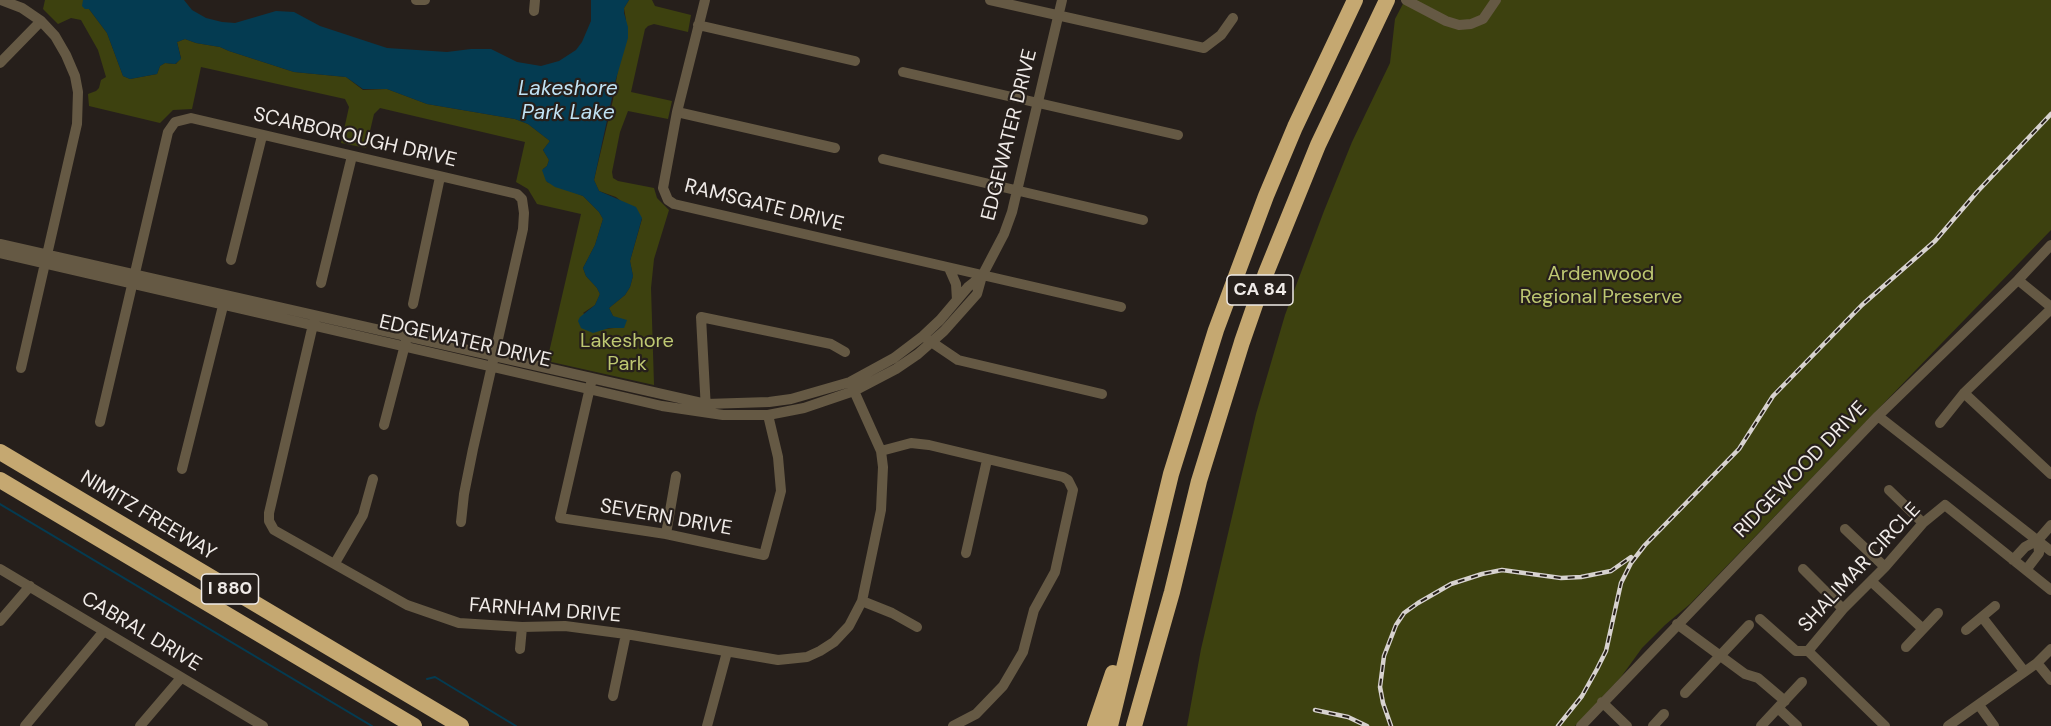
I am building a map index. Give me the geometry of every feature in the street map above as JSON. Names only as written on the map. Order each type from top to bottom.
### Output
[{"type":"highway","name":"CA 84","points":[[1148,564],[1192,400],[1240,264],[1291,137],[1355,0]]},
{"type":"highway","name":"CA 84","points":[[1134,726],[1172,592],[1199,481],[1219,413],[1266,273],[1318,145],[1351,71],[1387,0]]},
{"type":"highway","name":"NIMITZ FREEWAY","points":[[0,452],[460,726]]},
{"type":"highway","name":"I 880","points":[[0,480],[414,726]]},
{"type":"highway","points":[[1095,726],[1148,564]]},
{"type":"highway","points":[[1110,726],[1148,564]]},
{"type":"highway","points":[[1144,726],[1167,628],[1172,592]]},
{"type":"street","points":[[1,0],[22,8],[41,21],[55,36],[75,76],[78,92],[77,124],[21,368]]},
{"type":"street","points":[[416,0],[425,0]]},
{"type":"street","name":"RAMSGATE DRIVE","points":[[705,0],[677,112],[663,188],[666,197],[674,204],[1121,307]]},
{"type":"street","points":[[990,0],[1204,48],[1221,35],[1233,18]]},
{"type":"street","name":"EDGEWATER DRIVE","points":[[926,339],[944,331],[977,294],[982,276],[1004,234],[1018,190],[1062,0]]},
{"type":"street","points":[[1406,0],[1446,21],[1459,25],[1471,24],[1482,19],[1496,0]]},
{"type":"street","points":[[0,63],[41,21]]},
{"type":"street","points":[[698,25],[855,61]]},
{"type":"street","points":[[903,72],[1178,135]]},
{"type":"street","points":[[677,112],[835,148]]},
{"type":"street","name":"SCARBOROUGH DRIVE","points":[[134,280],[170,127],[175,122],[191,118],[517,194],[522,199],[523,229],[464,494],[461,522]]},
{"type":"street","points":[[231,260],[262,136]]},
{"type":"street","points":[[321,283],[352,156]]},
{"type":"street","points":[[883,159],[1143,220]]},
{"type":"street","points":[[413,304],[440,177]]},
{"type":"street","name":"EDGEWATER DRIVE","points":[[0,244],[45,259],[314,321],[406,341],[494,356],[662,406],[706,408],[790,399],[852,387]]},
{"type":"street","name":"RIDGEWOOD DRIVE","points":[[1581,726],[1878,416],[2051,245]]},
{"type":"street","name":"EDGEWATER DRIVE","points":[[0,253],[45,259]]},
{"type":"street","points":[[949,268],[956,284],[957,300]]},
{"type":"street","name":"EDGEWATER DRIVE","points":[[706,408],[723,415],[768,416],[804,408],[896,369],[918,354],[926,339],[957,300],[982,276]]},
{"type":"street","points":[[100,422],[134,280]]},
{"type":"street","points":[[1940,423],[1965,393],[2051,308],[2018,280]]},
{"type":"street","points":[[182,470],[224,300]]},
{"type":"street","points":[[706,408],[701,317],[831,344],[845,352]]},
{"type":"street","name":"FARNHAM DRIVE","points":[[314,321],[269,521],[274,530],[407,605],[459,623],[522,627],[565,626],[778,660],[807,657],[834,642],[849,626],[862,601],[881,510],[883,467],[881,451],[852,387]]},
{"type":"street","points":[[926,339],[958,360],[1102,394]]},
{"type":"street","points":[[384,425],[406,341]]},
{"type":"street","name":"EDGEWATER DRIVE","points":[[406,341],[491,368],[591,384]]},
{"type":"street","name":"SEVERN DRIVE","points":[[591,384],[560,518],[666,534],[764,555],[781,491],[778,457],[768,416]]},
{"type":"street","points":[[1965,393],[2051,474]]},
{"type":"street","points":[[1878,416],[2051,551]]},
{"type":"street","points":[[881,451],[911,443],[929,445],[1063,477],[1071,484],[1073,495],[1055,572],[1034,610],[1023,652],[1002,686],[976,714],[953,726]]},
{"type":"street","points":[[2043,465],[2051,455]]},
{"type":"street","points":[[966,553],[987,460]]},
{"type":"street","points":[[666,534],[676,476]]},
{"type":"street","points":[[335,563],[363,515],[373,480]]},
{"type":"street","points":[[1889,490],[1923,523]]},
{"type":"street","name":"SHALIMAR CIRCLE","points":[[1885,726],[1808,651],[1843,609],[1886,567],[1923,523],[1945,505],[2051,590]]},
{"type":"street","points":[[2013,560],[2025,547],[2038,540],[2051,525]]},
{"type":"street","points":[[1845,529],[1886,567]]},
{"type":"street","points":[[2026,570],[2039,553],[2038,540]]},
{"type":"street","name":"CABRAL DRIVE","points":[[0,569],[260,725]]},
{"type":"street","points":[[1803,569],[1843,609]]},
{"type":"street","points":[[1872,582],[1923,629]]},
{"type":"street","points":[[0,621],[30,586]]},
{"type":"street","points":[[862,601],[892,613],[916,627]]},
{"type":"street","points":[[1966,630],[1995,606]]},
{"type":"street","points":[[1906,647],[1938,613]]},
{"type":"street","points":[[1982,617],[2024,671]]},
{"type":"street","points":[[1760,619],[1796,651],[1808,651]]},
{"type":"street","points":[[1677,624],[1745,674],[1758,678],[1797,726]]},
{"type":"street","points":[[1685,693],[1749,625]]},
{"type":"street","points":[[520,649],[522,627]]},
{"type":"street","points":[[25,726],[104,631]]},
{"type":"street","points":[[614,696],[626,634]]},
{"type":"street","points":[[1948,726],[2037,663],[2051,649]]},
{"type":"street","points":[[708,726],[727,652]]},
{"type":"street","points":[[2037,663],[2051,680]]},
{"type":"street","points":[[140,726],[181,678]]},
{"type":"street","points":[[1761,726],[1802,682]]},
{"type":"street","points":[[1602,702],[1627,726]]},
{"type":"street","points":[[1979,705],[1994,726]]},
{"type":"street","points":[[1653,726],[1664,714]]},
{"type":"green space","name":"Lakeshore Park","points":[[45,0],[83,0],[85,9],[89,9],[107,33],[123,76],[130,79],[157,74],[160,66],[165,63],[176,64],[181,58],[177,42],[185,39],[220,47],[294,72],[346,77],[363,90],[387,89],[427,104],[515,119],[528,124],[550,141],[543,150],[549,160],[543,169],[547,182],[583,196],[603,219],[595,245],[583,268],[586,276],[600,294],[595,305],[583,313],[605,329],[624,327],[613,316],[609,308],[625,295],[630,287],[633,276],[630,261],[642,219],[616,197],[599,191],[594,180],[613,100],[626,20],[624,8],[629,0],[652,0],[655,6],[691,15],[688,32],[654,24],[645,29],[631,92],[672,101],[668,119],[628,111],[620,132],[612,172],[613,178],[618,181],[654,188],[657,198],[669,210],[654,259],[651,288],[654,385],[547,361],[581,214],[537,204],[528,189],[516,182],[525,142],[380,108],[374,114],[366,148],[341,143],[349,107],[345,99],[201,67],[192,109],[173,110],[160,123],[89,106],[88,94],[96,91],[101,80],[106,77],[98,50],[81,20],[71,18],[58,24],[43,9]]},
{"type":"green space","name":"Ardenwood Regional Preserve","points":[[1405,0],[2051,0],[2051,230],[1690,604],[1642,648],[1621,677],[1575,726],[1187,726],[1201,649],[1256,414],[1285,315],[1352,142],[1390,63],[1395,19]]},
{"type":"water","name":"Lakeshore Park Lake","points":[[83,0],[184,0],[192,10],[206,18],[235,23],[276,11],[294,12],[320,26],[387,48],[447,52],[491,49],[517,62],[541,66],[559,61],[576,50],[591,21],[591,0],[629,0],[624,8],[628,38],[616,79],[594,180],[599,191],[636,207],[642,218],[630,261],[633,276],[630,287],[625,295],[609,308],[613,316],[627,320],[624,328],[609,328],[593,333],[581,328],[578,321],[580,317],[595,305],[600,294],[586,276],[583,268],[595,245],[603,219],[583,196],[555,187],[546,181],[542,170],[547,166],[549,160],[543,150],[550,141],[528,124],[515,119],[427,104],[387,89],[363,89],[346,77],[294,72],[220,47],[185,39],[177,42],[181,59],[175,64],[165,63],[160,66],[157,74],[130,79],[123,76],[107,33],[89,9],[82,6]]},
{"type":"waterway","points":[[0,504],[372,726]]},
{"type":"waterway","points":[[427,679],[435,677],[516,726]]},
{"type":"railway","points":[[1558,726],[1582,696],[1606,651],[1621,583],[1631,563],[1645,545],[1739,449],[1773,396],[1862,305],[1935,241],[1977,192],[2051,114]]},
{"type":"railway","points":[[1391,726],[1380,687],[1384,656],[1396,625],[1404,613],[1418,603],[1451,584],[1482,574],[1502,570],[1561,578],[1581,577],[1611,571],[1631,557]]},
{"type":"railway","points":[[1315,710],[1348,717],[1367,726]]}]
